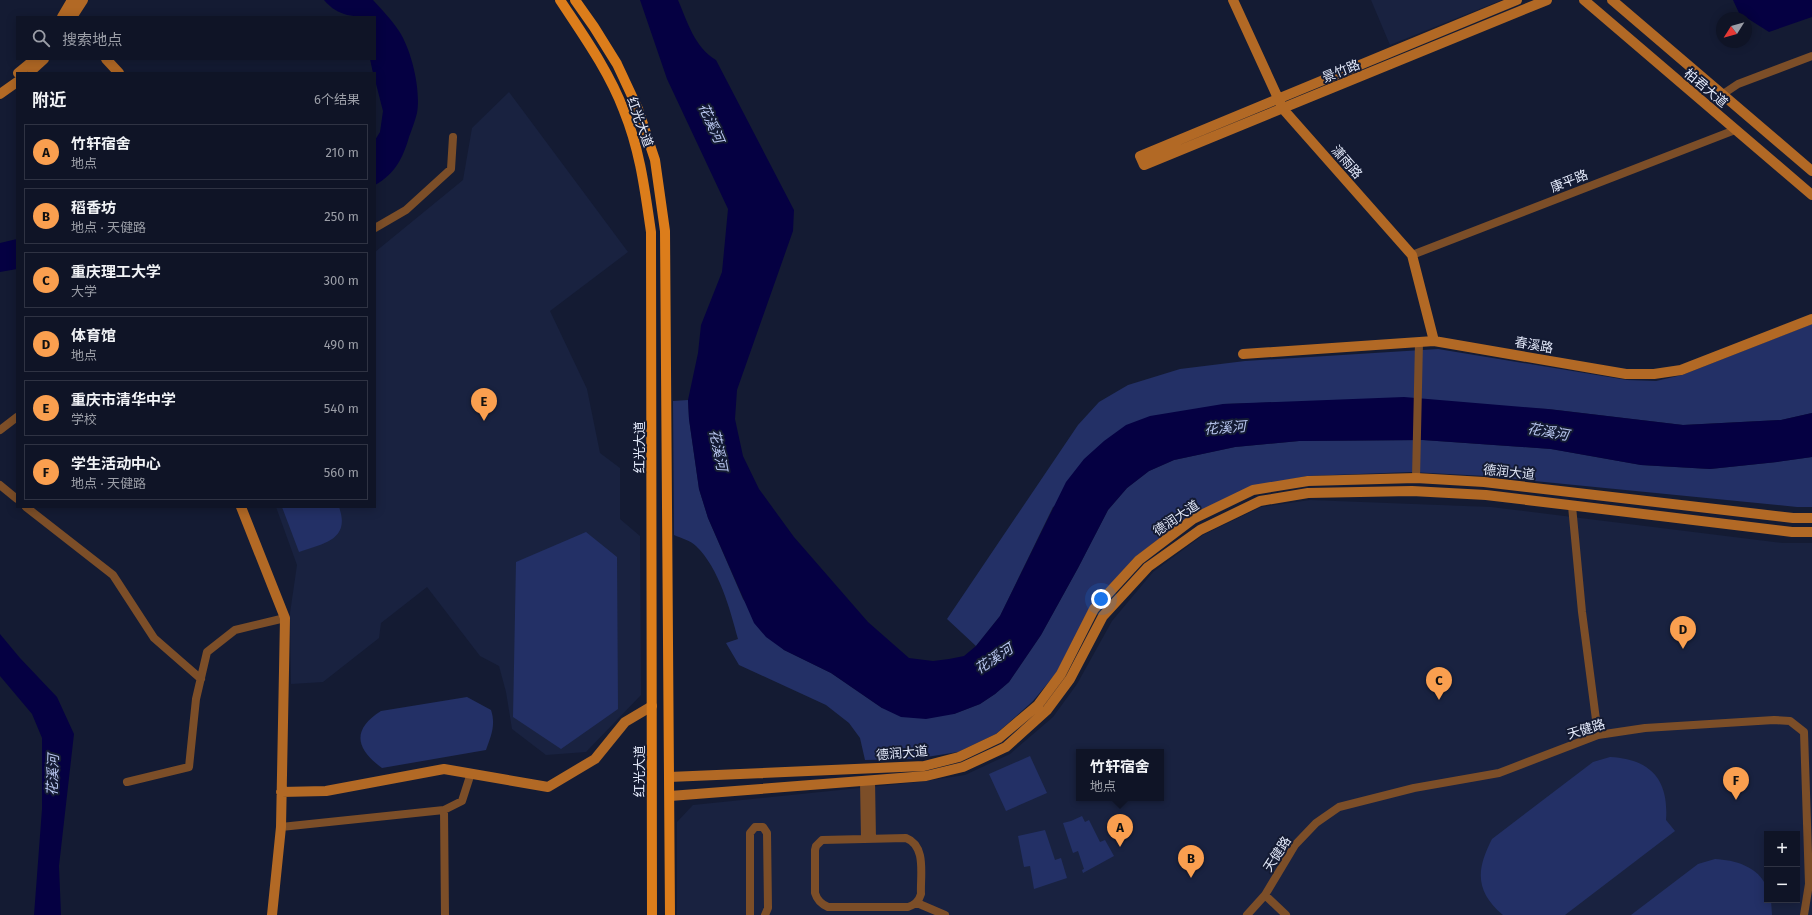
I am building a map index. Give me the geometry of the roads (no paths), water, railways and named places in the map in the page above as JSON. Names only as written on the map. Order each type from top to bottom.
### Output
[{"type":"main road","points":[[66,16],[72,0]]},
{"type":"main road","points":[[66,16],[83,0]]},
{"type":"main road","name":"红光大道","points":[[560,0],[605,70],[624,110],[641,165],[652,232],[652,915]]},
{"type":"main road","name":"红光大道","points":[[575,0],[617,64],[638,109],[655,160],[665,231],[670,915]]},
{"type":"main road","name":"潇雨路","points":[[1233,0],[1283,109],[1412,255],[1434,341]]},
{"type":"main road","name":"景竹路","points":[[1517,0],[1277,98],[1142,161],[1283,109],[1547,0]]},
{"type":"main road","name":"柏君大道","points":[[1584,0],[1812,195]]},
{"type":"main road","name":"柏君大道","points":[[1612,0],[1812,171]]},
{"type":"main road","points":[[18,72],[35,60]]},
{"type":"main road","points":[[30,72],[43,60]]},
{"type":"main road","points":[[107,60],[118,72]]},
{"type":"main road","points":[[0,86],[16,74]]},
{"type":"main road","points":[[0,94],[16,83]]},
{"type":"main road","name":"春溪路","points":[[1243,354],[1434,341],[1626,374],[1654,374],[1681,370],[1812,319]]},
{"type":"main road","name":"德润大道","points":[[669,777],[924,766],[959,757],[999,738],[1038,705],[1062,674],[1094,609],[1139,560],[1193,519],[1253,490],[1308,481],[1416,478],[1484,482],[1793,518],[1812,518]]},
{"type":"main road","name":"德润大道","points":[[670,796],[926,776],[963,767],[1006,747],[1047,710],[1070,679],[1103,616],[1148,567],[1200,530],[1260,501],[1308,493],[1412,491],[1486,496],[1792,532],[1812,532]]},
{"type":"main road","points":[[240,508],[285,618],[281,827],[272,915]]},
{"type":"main road","points":[[281,792],[326,791],[444,769],[548,787],[595,759],[625,722],[652,706]]},
{"type":"street","points":[[1723,94],[1738,84],[1812,56]]},
{"type":"street","name":"康平路","points":[[1412,255],[1735,130]]},
{"type":"street","points":[[376,227],[406,210],[451,169],[453,137]]},
{"type":"street","points":[[1416,478],[1420,342]]},
{"type":"street","points":[[0,430],[16,418]]},
{"type":"street","points":[[0,485],[16,498]]},
{"type":"street","points":[[1572,506],[1582,612],[1598,735]]},
{"type":"street","points":[[27,508],[114,575],[154,638],[201,679]]},
{"type":"street","points":[[128,782],[189,767],[196,698],[207,652],[235,630],[285,618]]},
{"type":"street","name":"天健路","points":[[1247,915],[1265,895],[1295,845],[1316,823],[1339,807],[1414,788],[1499,773],[1598,735],[1645,728],[1774,720],[1790,721],[1804,732],[1809,884],[1804,915]]},
{"type":"street","points":[[281,827],[444,810],[462,801],[471,774]]},
{"type":"street","points":[[868,781],[868,839]]},
{"type":"street","points":[[444,810],[445,915]]},
{"type":"street","points":[[750,915],[750,833],[755,827],[763,827],[767,833],[768,908],[765,915]]},
{"type":"street","points":[[906,838],[911,840],[918,848],[920,854],[921,894],[917,903],[908,907],[828,907],[819,902],[815,893],[816,846],[826,839],[868,839],[906,838]]},
{"type":"street","points":[[1265,895],[1286,915]]},
{"type":"street","points":[[917,903],[945,915]]},
{"type":"water","points":[[324,0],[373,0],[390,19],[404,39],[414,71],[418,93],[417,113],[404,152],[393,171],[376,184],[376,138],[380,132],[383,111],[376,84],[376,72],[373,72],[370,60],[376,60],[376,16],[347,15],[329,6]]},
{"type":"water","name":"花溪河","points":[[640,0],[678,0],[688,25],[702,49],[716,60],[794,210],[793,231],[737,390],[735,419],[743,456],[759,489],[794,537],[868,622],[909,658],[933,661],[949,659],[964,656],[976,646],[1000,616],[1066,482],[1084,459],[1104,441],[1126,425],[1150,416],[1223,404],[1404,397],[1548,409],[1683,425],[1781,420],[1812,413],[1812,457],[1710,469],[1641,465],[1551,449],[1423,440],[1299,441],[1235,447],[1174,460],[1149,471],[1127,488],[1108,510],[1041,635],[1009,682],[980,704],[954,714],[926,719],[901,717],[882,708],[831,673],[784,650],[766,637],[754,623],[708,518],[699,489],[689,419],[688,400],[698,353],[701,325],[722,272],[728,209],[667,79]]},
{"type":"water","points":[[1733,0],[1812,0],[1812,17],[1769,32],[1752,21],[1752,12],[1739,12]]},
{"type":"water","points":[[16,239],[16,269],[0,272],[0,243]]},
{"type":"water","name":"花溪河","points":[[0,634],[20,658],[57,697],[74,734],[59,866],[61,915],[34,915],[42,809],[42,738],[32,714],[0,676]]},
{"type":"place","name":"重庆市清华中学","points":[[484,421]]},
{"type":"place","name":"体育馆","points":[[1683,649]]},
{"type":"place","name":"重庆理工大学","points":[[1439,700]]},
{"type":"place","name":"学生活动中心","points":[[1736,800]]},
{"type":"place","name":"竹轩宿舍","points":[[1120,847]]},
{"type":"place","name":"稻香坊","points":[[1191,878]]}]
